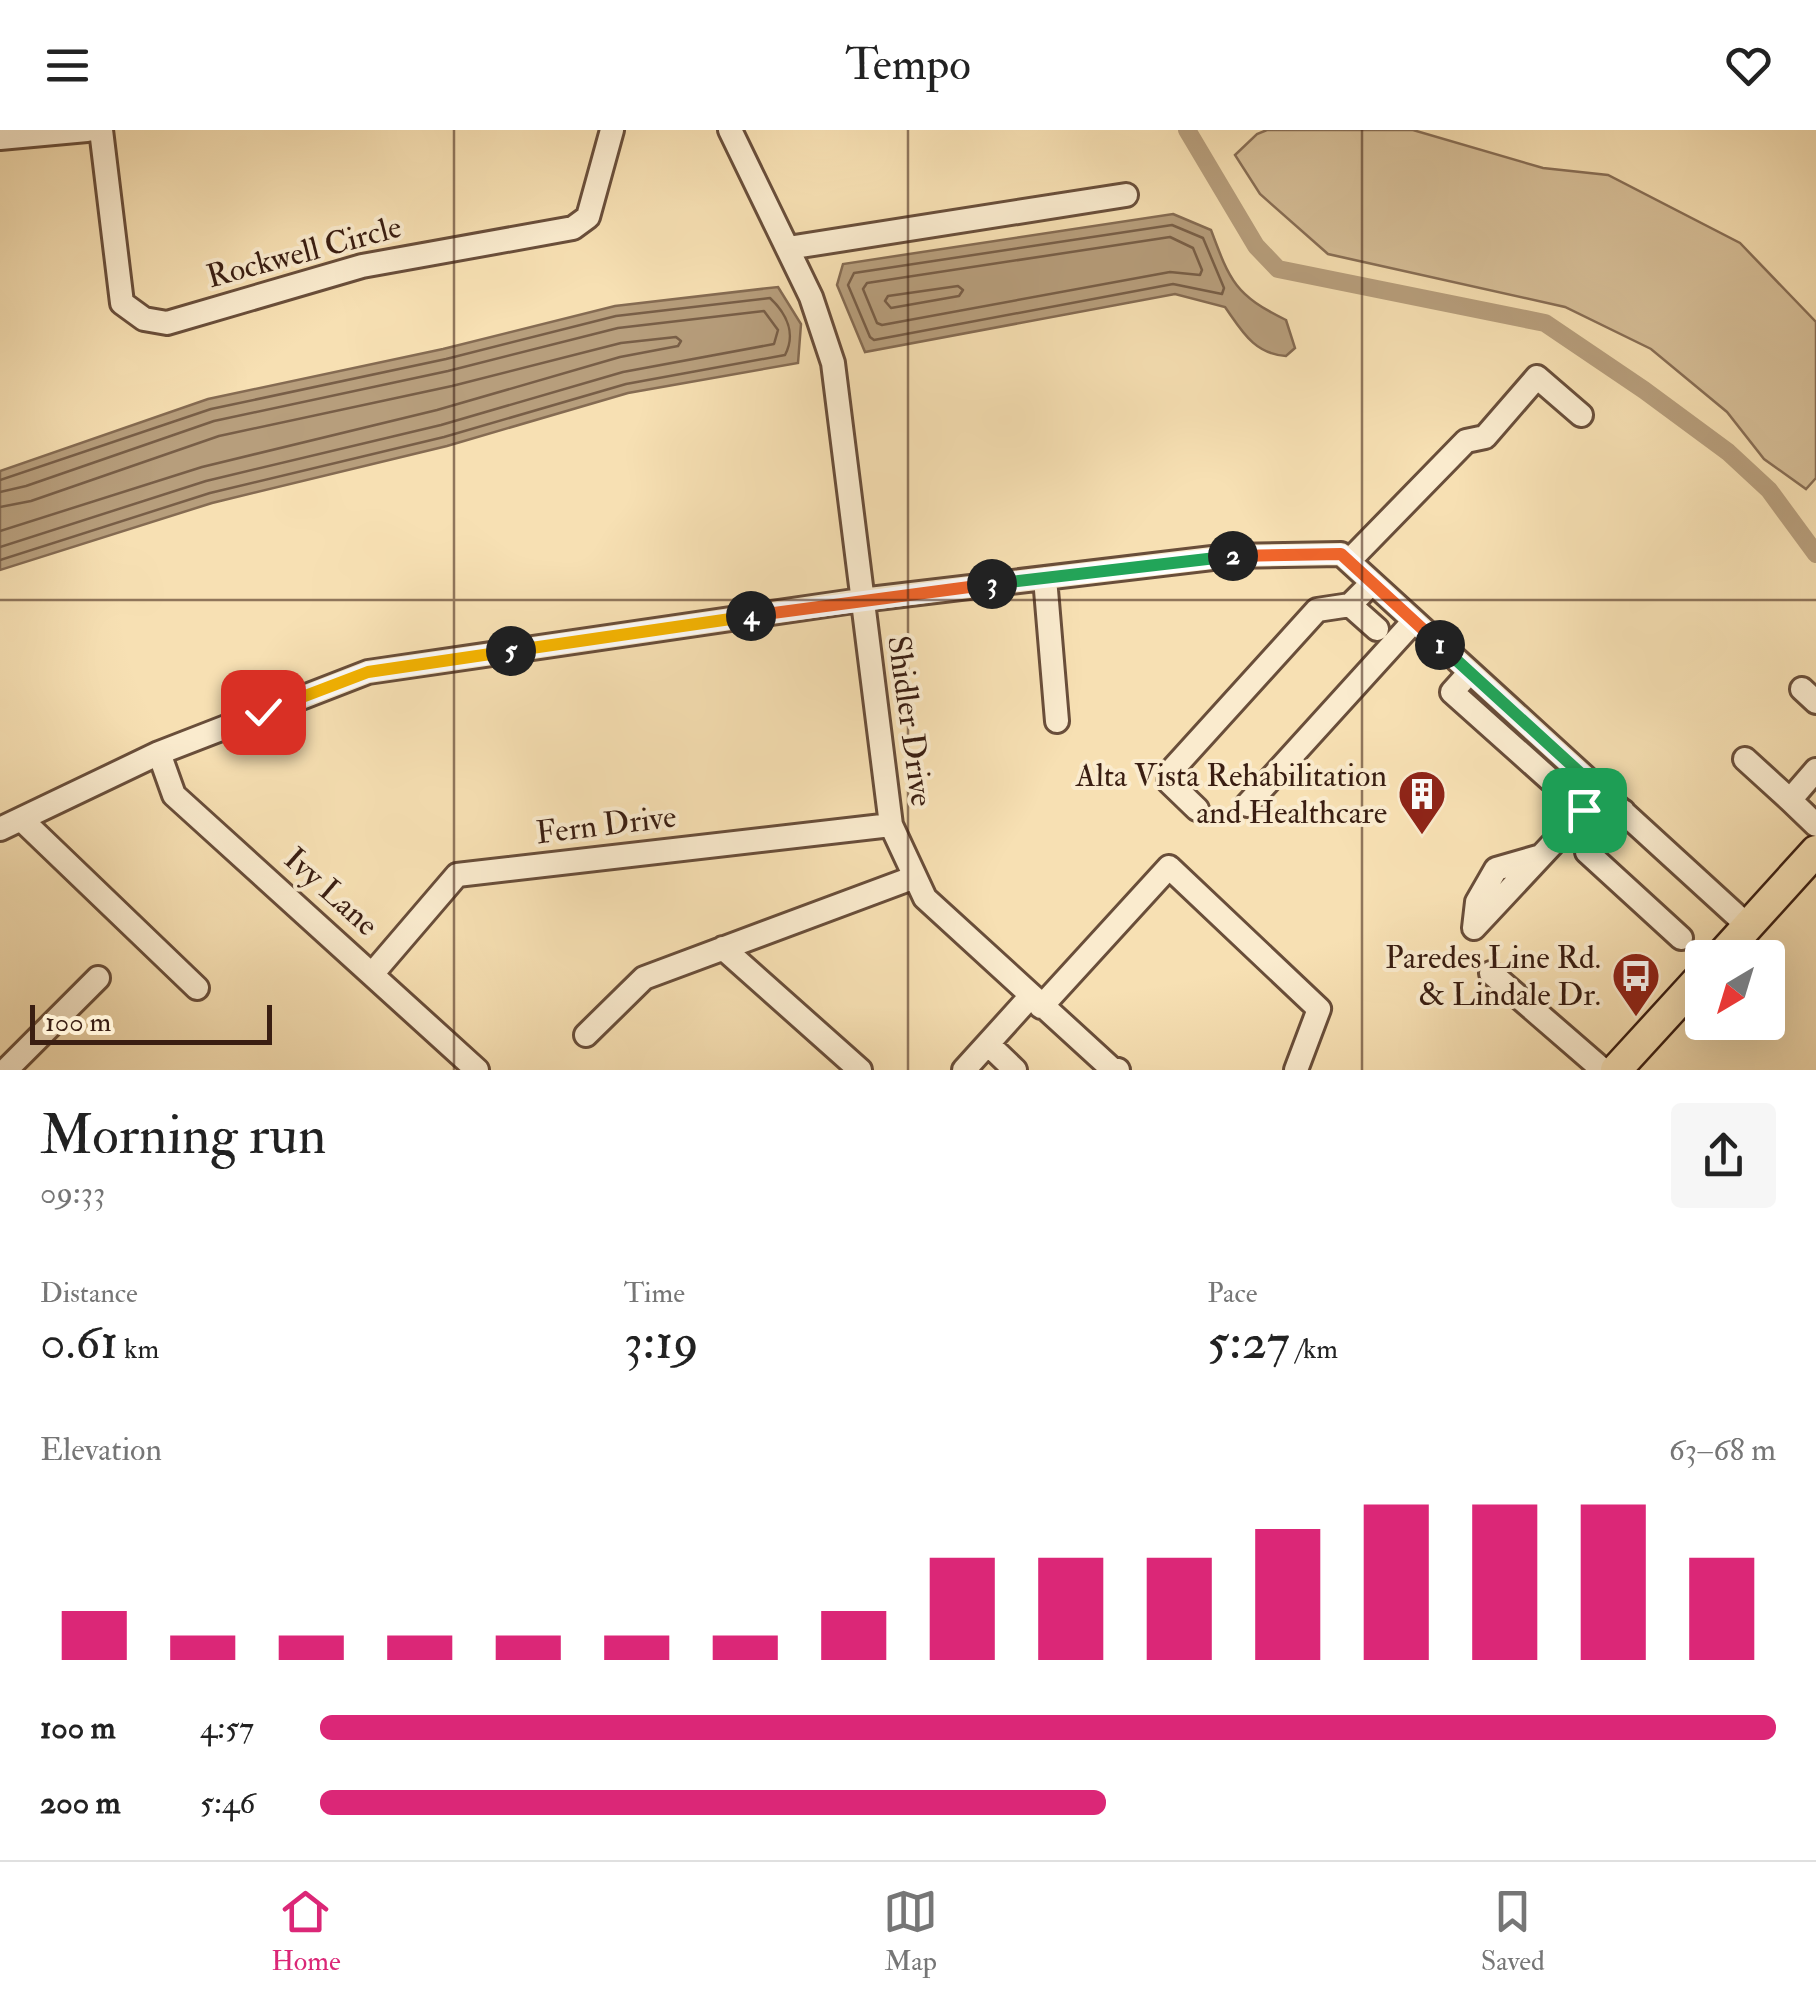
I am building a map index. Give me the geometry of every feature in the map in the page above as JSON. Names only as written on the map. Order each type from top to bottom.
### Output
[{"type":"main road","points":[[1735,940],[1816,851]]},
{"type":"main road","points":[[1616,1070],[1685,995]]},
{"type":"street","points":[[0,138],[87,130]]},
{"type":"street","name":"Rockwell Circle","points":[[101,130],[122,302],[144,320],[167,322],[362,266],[573,228],[588,217],[612,130]]},
{"type":"street","name":"Shidler Drive","points":[[730,130],[822,324],[832,362],[891,825],[924,898],[1035,1002],[1118,1070]]},
{"type":"street","points":[[788,248],[1126,195]]},
{"type":"street","points":[[1349,562],[1466,441],[1485,437],[1537,378],[1581,415]]},
{"type":"street","points":[[197,988],[11,824],[159,753],[368,672],[861,600],[1228,556],[1341,554],[1748,926]]},
{"type":"street","points":[[1044,578],[1057,720]]},
{"type":"street","points":[[1197,810],[1168,782],[1171,771],[1317,610],[1350,605],[1372,582]]},
{"type":"street","points":[[1350,605],[1377,628]]},
{"type":"street","points":[[1246,806],[1414,621]]},
{"type":"street","points":[[1470,672],[1452,692],[1584,810]]},
{"type":"street","name":"Ivy Lane","points":[[159,753],[174,795],[477,1070]]},
{"type":"street","points":[[1745,758],[1816,825]]},
{"type":"street","points":[[1790,800],[1816,770]]},
{"type":"street","points":[[1540,856],[1601,792]]},
{"type":"street","points":[[1622,812],[1588,852],[1682,938]]},
{"type":"street","name":"Fern Drive","points":[[373,973],[457,876],[891,825]]},
{"type":"street","points":[[964,1070],[1169,867],[1319,1009],[1296,1070]]},
{"type":"street","points":[[586,1034],[644,978],[915,878]]},
{"type":"street","points":[[723,948],[860,1070]]},
{"type":"street","points":[[1491,973],[1603,1070]]},
{"type":"street","points":[[12,1066],[98,978]]},
{"type":"street","points":[[988,1044],[1015,1070]]},
{"type":"shaded area","points":[[1267,130],[1413,130],[1543,168],[1608,175],[1740,243],[1816,322],[1816,478],[1806,489],[1764,459],[1727,412],[1651,349],[1565,307],[1328,254],[1260,194],[1235,155],[1257,134]]},
{"type":"water","points":[[1173,214],[1211,230],[1236,285],[1255,303],[1286,320],[1295,348],[1286,356],[1257,346],[1225,307],[1175,294],[865,352],[837,285],[843,264]]},
{"type":"water","points":[[778,287],[801,324],[798,363],[628,393],[447,446],[212,503],[0,570],[0,471],[208,399],[443,349],[615,306]]},
{"type":"waterway","points":[[1187,130],[1256,246],[1278,269],[1545,323],[1728,452],[1769,490],[1816,554]]},
{"type":"place","name":"Alta Vista Rehabilitation and Healthcare","points":[[1422,836]]},
{"type":"place","name":"Paredes Line Rd. & Lindale Dr.","points":[[1636,1018]]},
{"type":"route","points":[[263,712],[368,672],[861,600],[1228,556],[1341,554],[1601,792],[1584,810]]}]
